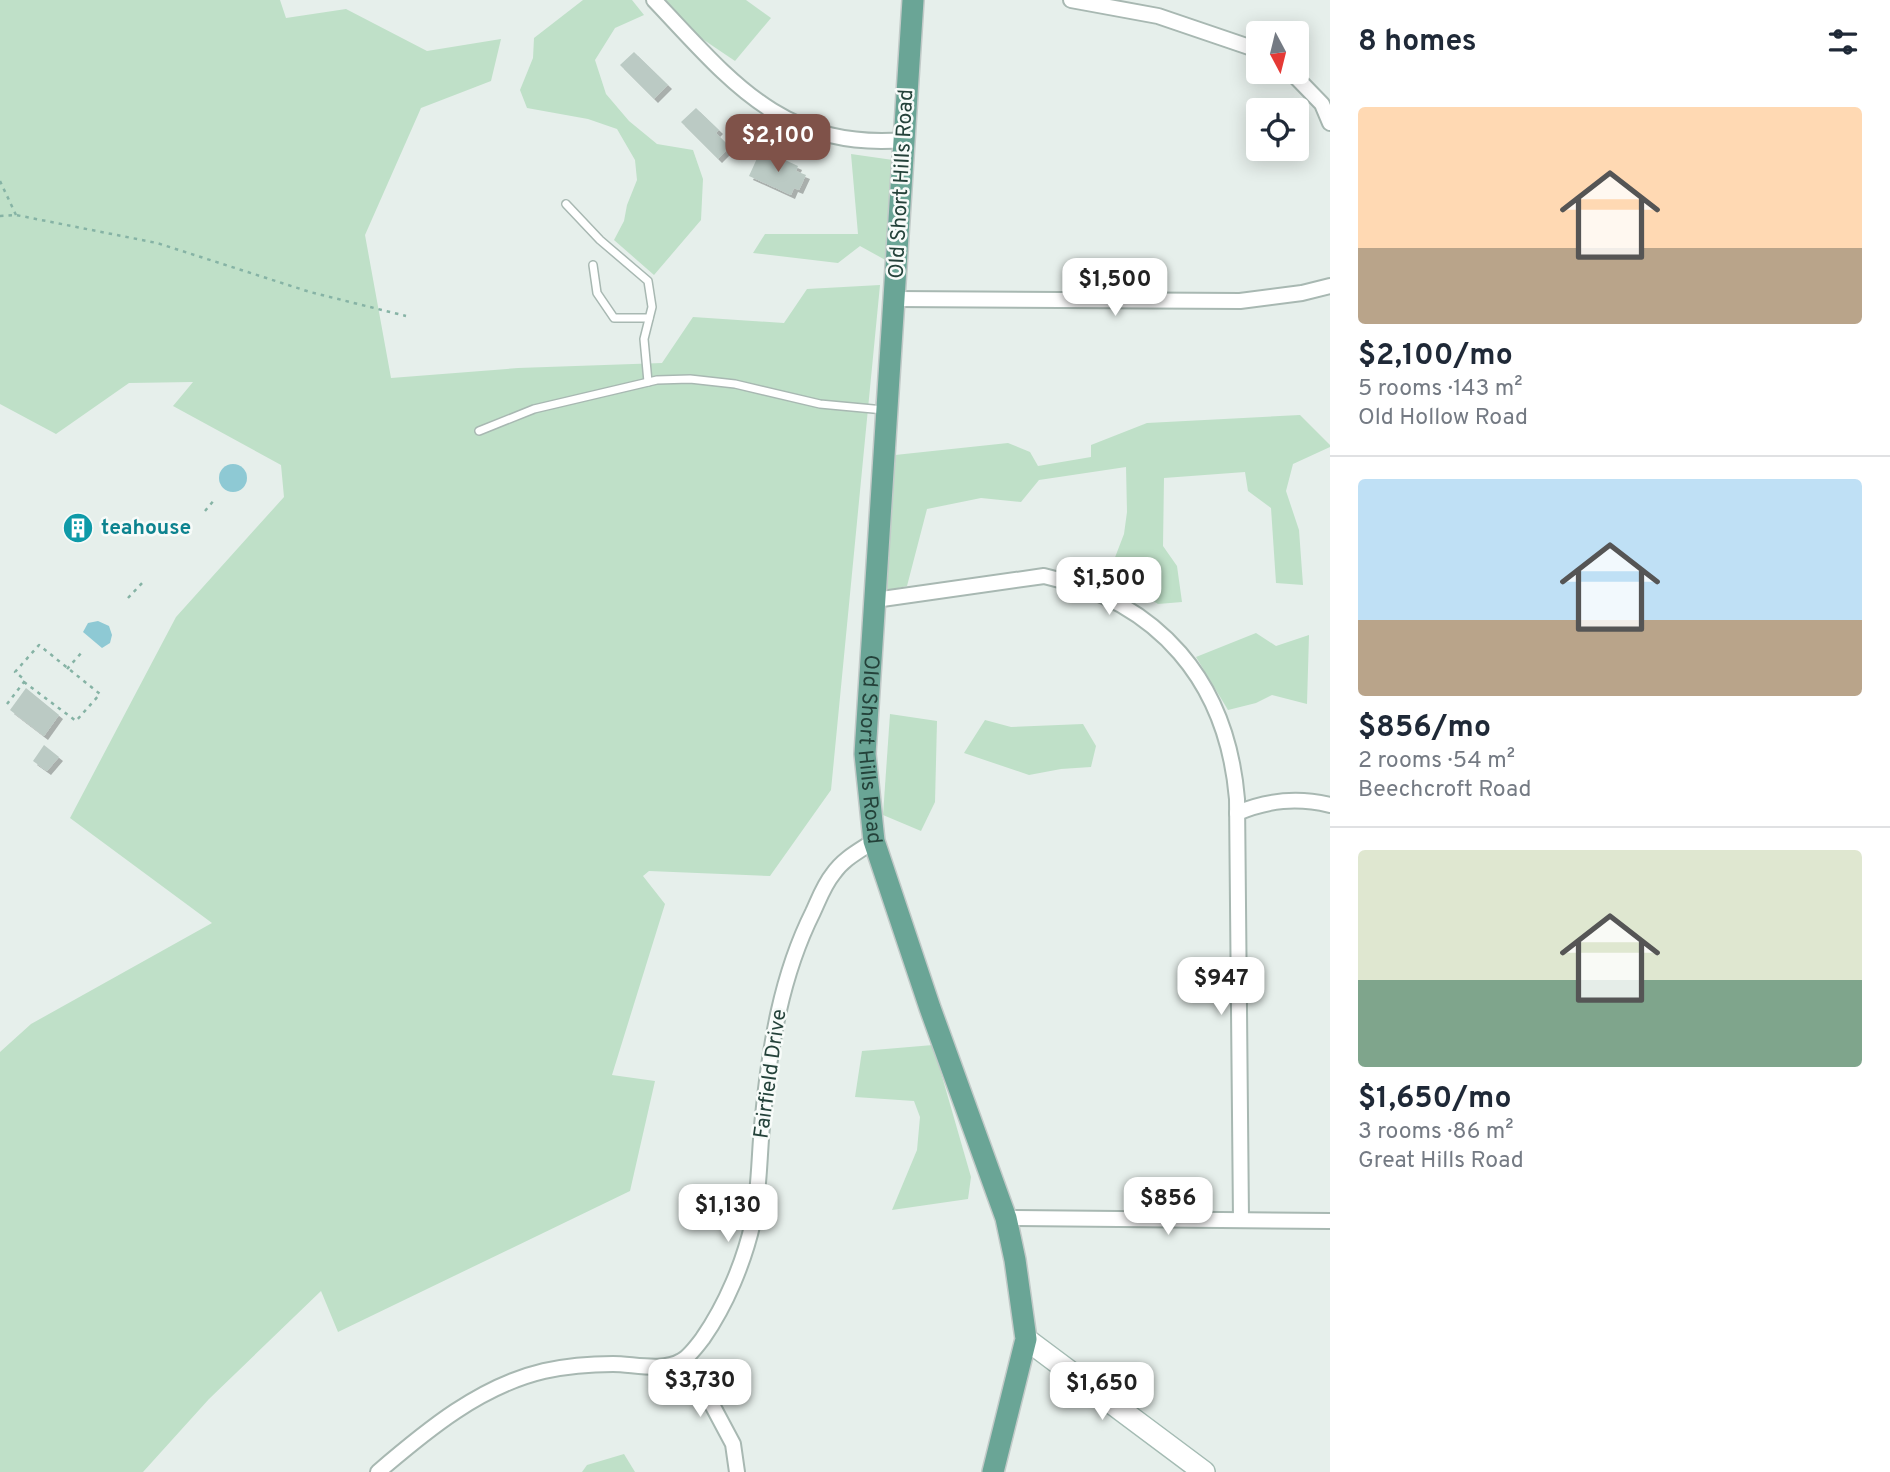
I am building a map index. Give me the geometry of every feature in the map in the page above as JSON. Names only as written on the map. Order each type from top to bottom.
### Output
[{"type":"main road","name":"Old Short Hills Road","points":[[913,0],[865,754],[874,841],[930,1008],[1006,1218],[1026,1339],[993,1472]]},
{"type":"street","points":[[654,0],[739,88],[776,114],[840,138],[886,142],[904,140]]},
{"type":"street","points":[[1071,0],[1158,16],[1246,46]]},
{"type":"street","points":[[1303,84],[1322,104],[1330,123]]},
{"type":"street","points":[[895,299],[1240,301],[1302,293],[1330,286]]},
{"type":"street","points":[[875,600],[1044,576],[1079,585],[1112,599],[1155,628],[1187,660],[1201,680],[1213,701],[1230,746],[1235,770],[1241,1220]]},
{"type":"street","points":[[1237,813],[1279,801],[1307,800],[1330,805]]},
{"type":"street","name":"Fairfield Drive","points":[[682,1361],[704,1337],[725,1299],[747,1244],[757,1194],[763,1114],[777,1017],[788,967],[797,942],[832,874],[852,855],[874,841]]},
{"type":"street","points":[[1006,1218],[1330,1221]]},
{"type":"street","points":[[1026,1339],[1204,1472]]},
{"type":"street","points":[[379,1472],[447,1416],[489,1392],[517,1380],[543,1371],[572,1366],[654,1366],[682,1361],[709,1399],[733,1444],[737,1472]]},
{"type":"lane","points":[[566,204],[600,240],[648,281],[652,307],[644,339],[648,382]]},
{"type":"lane","points":[[593,265],[597,293],[614,318],[649,318]]},
{"type":"lane","points":[[479,431],[534,409],[648,382],[690,379],[735,384],[820,404],[888,411]]},
{"type":"path","points":[[0,181],[16,215]]},
{"type":"path","points":[[0,216],[16,215],[157,243],[310,292],[406,316]]},
{"type":"path","points":[[205,511],[215,499]]},
{"type":"path","points":[[128,598],[143,582]]},
{"type":"path","points":[[39,645],[67,669],[100,694],[76,722],[15,672],[39,645]]},
{"type":"path","points":[[67,669],[83,651]]},
{"type":"path","points":[[7,704],[24,682]]},
{"type":"green space","points":[[0,0],[280,0],[286,18],[346,9],[427,51],[501,39],[491,81],[421,108],[365,235],[391,378],[518,368],[662,363],[693,317],[784,323],[807,289],[880,285],[831,790],[770,876],[649,871],[643,876],[665,904],[612,1075],[655,1081],[630,1191],[338,1332],[321,1291],[209,1399],[143,1472],[0,1472],[0,1052],[31,1024],[212,923],[70,818],[176,617],[284,497],[281,465],[173,406],[193,382],[129,383],[56,434],[0,404]]},
{"type":"green space","points":[[583,0],[632,0],[644,15],[615,28],[595,60],[606,94],[629,121],[657,144],[693,150],[703,179],[701,220],[654,275],[614,240],[624,221],[637,180],[635,160],[617,129],[588,119],[527,108],[520,90],[533,58],[534,38]]},
{"type":"green space","points":[[666,0],[746,0],[771,18],[735,61],[698,36]]},
{"type":"green space","points":[[851,154],[893,160],[889,262],[860,246],[838,263],[753,253],[765,234],[858,234]]},
{"type":"green space","points":[[1300,415],[1330,445],[1293,464],[1286,491],[1299,530],[1303,585],[1276,583],[1271,508],[1248,491],[1245,472],[1164,478],[1163,546],[1177,566],[1182,602],[1158,604],[1109,573],[1124,534],[1127,512],[1126,467],[1039,480],[1021,502],[981,498],[927,509],[907,586],[881,592],[895,455],[1008,443],[1030,452],[1038,466],[1091,457],[1091,445],[1147,423]]},
{"type":"green space","points":[[1256,633],[1276,646],[1309,635],[1307,704],[1272,695],[1256,703],[1228,710],[1196,657]]},
{"type":"green space","points":[[890,714],[937,721],[935,802],[921,831],[883,815]]},
{"type":"green space","points":[[985,720],[1011,727],[1083,724],[1096,746],[1091,767],[1029,775],[964,753]]},
{"type":"green space","points":[[933,1045],[971,1177],[968,1199],[892,1210],[917,1150],[920,1117],[914,1101],[855,1097],[862,1051]]},
{"type":"green space","points":[[624,1454],[635,1472],[582,1472],[587,1465]]},
{"type":"water","points":[[233,464],[243,468],[247,478],[243,488],[233,492],[223,488],[219,478],[223,468]]},
{"type":"water","points":[[98,621],[109,626],[112,635],[110,643],[102,648],[83,632],[88,623]]},
{"type":"building","points":[[634,52],[668,85],[654,99],[620,65]]},
{"type":"building","points":[[696,108],[719,130],[716,133],[730,147],[718,159],[681,122]]},
{"type":"building","points":[[759,154],[783,164],[785,160],[798,166],[796,171],[806,175],[799,190],[794,188],[791,195],[749,176]]},
{"type":"building","name":"teahouse","points":[[78,522],[83,524],[83,534],[78,536],[73,534],[71,529],[73,524]]},
{"type":"building","points":[[26,688],[59,715],[44,736],[10,710]]},
{"type":"building","points":[[44,745],[59,757],[47,771],[33,761]]},
{"type":"place","name":"teahouse","points":[[78,528]]}]
